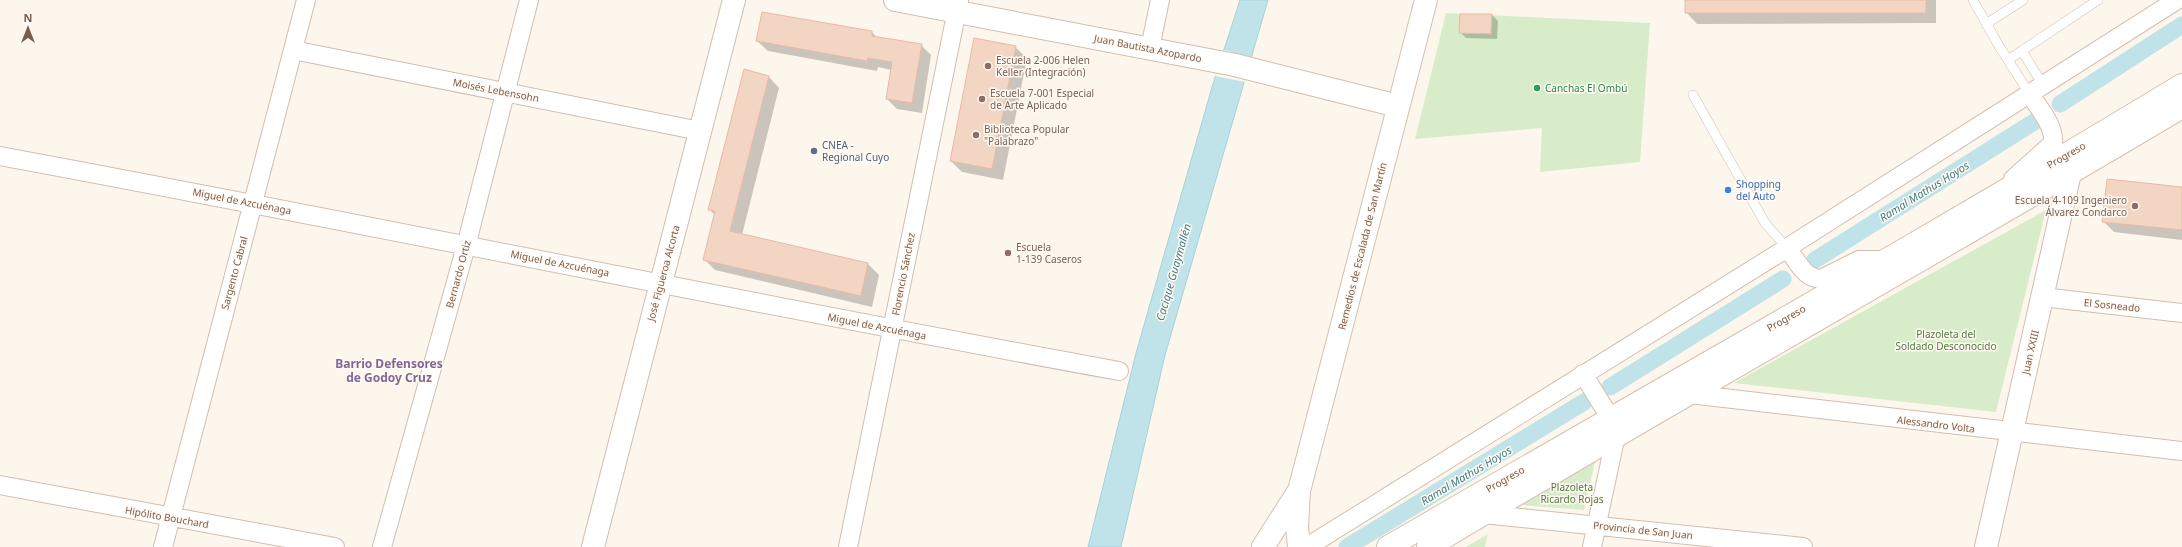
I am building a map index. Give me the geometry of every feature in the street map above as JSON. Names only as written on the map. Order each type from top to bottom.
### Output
[{"type":"main road","name":"José Figueroa Alcorta","points":[[593,547],[660,282],[734,0]]},
{"type":"main road","name":"Juan Bautista Azopardo","points":[[895,0],[958,6],[1249,68],[1398,106]]},
{"type":"main road","name":"Remedios de Escalada de San Martín","points":[[1299,547],[1299,491],[1426,0]]},
{"type":"main road","name":"Progreso","points":[[1428,547],[1483,514],[1610,421],[1689,394],[2066,165],[2182,85]]},
{"type":"main road","name":"Progreso","points":[[1388,547],[1610,421],[1991,199],[2066,165],[2182,107]]},
{"type":"main road","name":"Juan XXIII","points":[[1986,547],[2042,297],[2066,165]]},
{"type":"main road","name":"Remedios de Escalada de San Martín","points":[[1263,547],[1299,491]]},
{"type":"street","name":"Sargento Cabral","points":[[163,547],[306,0]]},
{"type":"street","name":"Bernardo Ortiz","points":[[382,547],[466,246],[529,0]]},
{"type":"street","points":[[1150,48],[1160,0]]},
{"type":"street","points":[[1307,547],[1338,529],[1583,374],[1791,253],[2036,94],[2177,0]]},
{"type":"street","name":"Florencio Sánchez","points":[[848,547],[958,6]]},
{"type":"street","name":"Moisés Lebensohn","points":[[293,50],[700,131]]},
{"type":"street","points":[[1991,199],[2053,142],[2054,136],[2036,94]]},
{"type":"street","name":"Miguel de Azcuénaga","points":[[0,156],[660,282],[892,329],[1119,371]]},
{"type":"street","points":[[1791,253],[1808,276],[1821,279],[1859,260],[1887,260]]},
{"type":"street","name":"El Sosneado","points":[[2042,297],[2182,313]]},
{"type":"street","points":[[1583,374],[1610,421],[1597,525],[1592,547]]},
{"type":"street","name":"Alessandro Volta","points":[[1689,394],[2012,433],[2182,451]]},
{"type":"street","name":"Hipólito Bouchard","points":[[0,486],[335,547]]},
{"type":"street","name":"Provincia de San Juan","points":[[1483,514],[1804,547]]},
{"type":"street","points":[[1298,522],[1304,530],[1313,533],[1338,529]]},
{"type":"lane","points":[[1973,0],[2008,60],[2036,94]]},
{"type":"lane","points":[[1986,24],[2023,0]]},
{"type":"lane","points":[[2008,60],[2098,0]]},
{"type":"lane","points":[[2022,51],[2036,94]]},
{"type":"lane","points":[[1693,95],[1765,223],[1791,253]]},
{"type":"green space","name":"Canchas El Ombú","points":[[1446,13],[1650,23],[1640,162],[1540,172],[1542,128],[1415,139]]},
{"type":"green space","name":"Plazoleta del Soldado Desconocido","points":[[2046,210],[1996,412],[1734,383]]},
{"type":"green space","name":"Plazoleta Ricardo Rojas","points":[[1595,461],[1584,510],[1522,505]]},
{"type":"green space","points":[[1488,534],[1485,547],[1466,547]]},
{"type":"water","name":"Cacique Guaymallén","points":[[1240,0],[1268,0],[1165,355],[1121,547],[1088,547],[1136,353],[1212,87]]},
{"type":"pier","points":[[1224,50],[1252,57],[1245,82],[1215,76]]},
{"type":"building","points":[[1685,0],[1926,0],[1926,13],[1685,13]]},
{"type":"building","points":[[762,12],[872,31],[872,36],[922,44],[912,103],[886,99],[892,62],[868,58],[867,61],[756,41]]},
{"type":"building","points":[[1460,14],[1492,14],[1491,34],[1459,33]]},
{"type":"building","points":[[974,38],[1016,46],[992,169],[950,161]]},
{"type":"building","points":[[744,69],[769,76],[730,231],[868,263],[861,296],[703,260],[715,211],[708,210]]},
{"type":"building","points":[[2107,179],[2182,187],[2182,230],[2102,222]]},
{"type":"waterway","name":"Ramal Mathus Hoyos","points":[[2060,104],[2182,25]]},
{"type":"waterway","name":"Ramal Mathus Hoyos","points":[[1815,260],[2034,122]]},
{"type":"waterway","name":"Ramal Mathus Hoyos","points":[[1610,387],[1783,279]]},
{"type":"waterway","name":"Ramal Mathus Hoyos","points":[[1347,547],[1584,402]]},
{"type":"place","name":"Escuela 2-006 Helen Keller (Integración)","points":[[988,66]]},
{"type":"place","name":"Canchas El Ombú","points":[[1537,88]]},
{"type":"place","name":"Escuela 7-001 Especial de Arte Aplicado","points":[[982,99]]},
{"type":"place","name":"Biblioteca Popular \"Palabrazo\"","points":[[976,135]]},
{"type":"place","name":"CNEA - Regional Cuyo","points":[[814,151]]},
{"type":"place","name":"Shopping del Auto","points":[[1728,190]]},
{"type":"place","name":"Escuela 4-109 Ingeniero Álvarez Condarco","points":[[2135,206]]},
{"type":"place","name":"Escuela 1-139 Caseros","points":[[1008,253]]},
{"type":"district","name":"Barrio Defensores de Godoy Cruz","points":[[389,370]]}]
